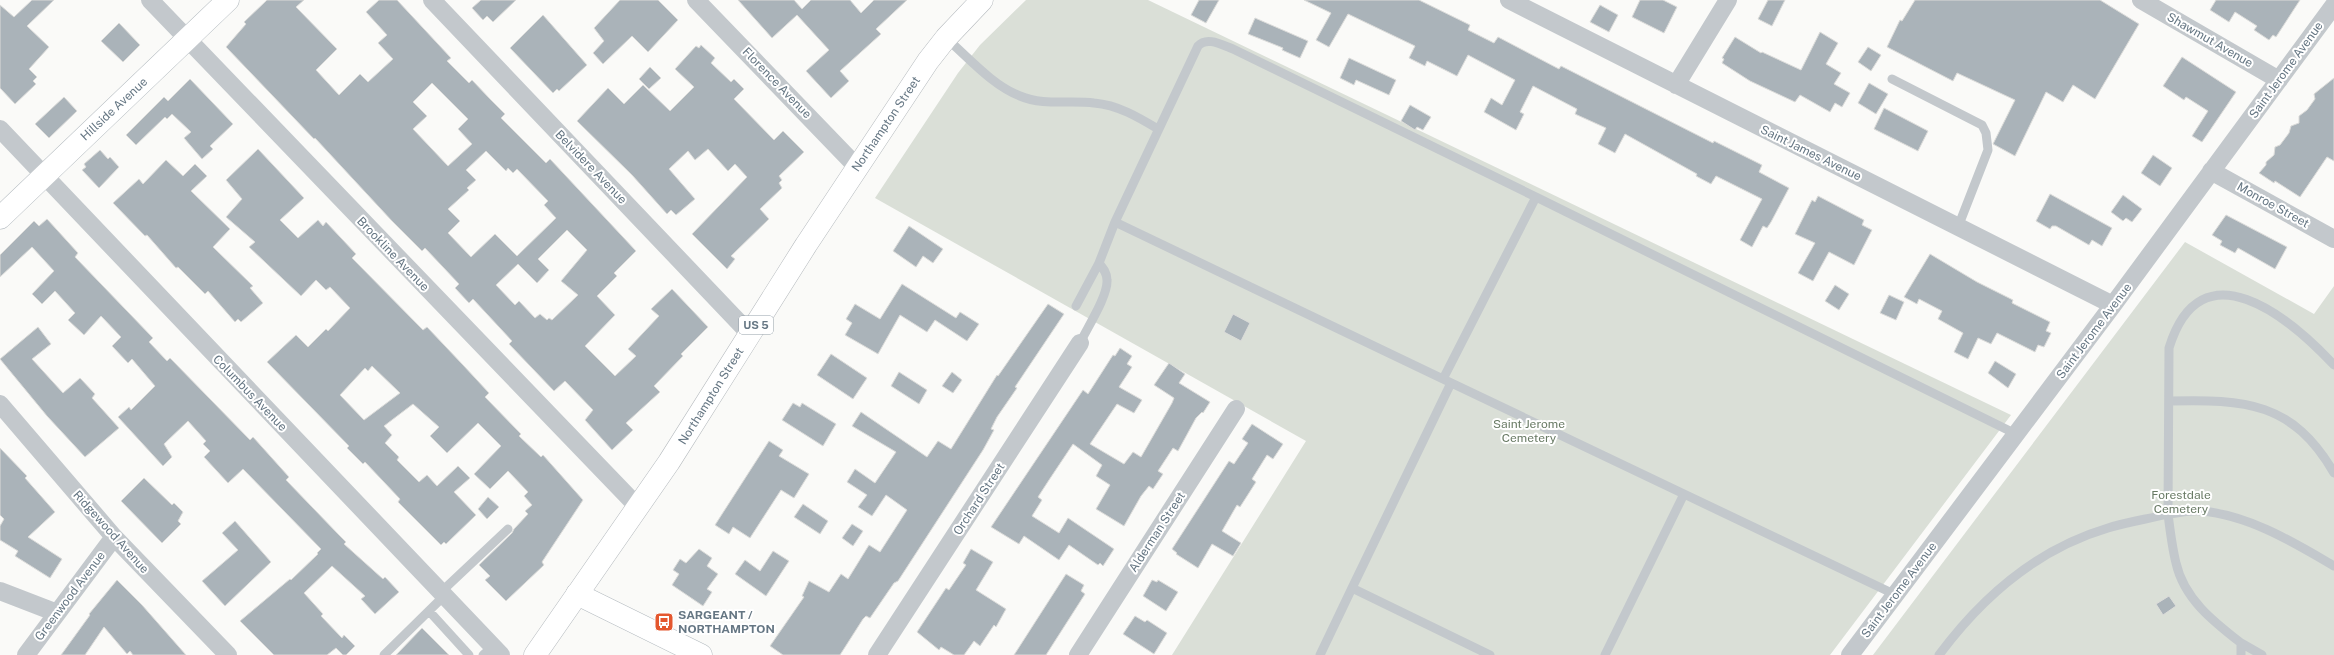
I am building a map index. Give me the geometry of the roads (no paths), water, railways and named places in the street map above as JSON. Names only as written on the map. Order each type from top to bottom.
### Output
[{"type":"main road","name":"Hillside Avenue","points":[[0,218],[188,40],[228,0]]},
{"type":"main road","name":"Northampton Street","points":[[535,655],[669,462],[857,167],[946,38],[978,1]]},
{"type":"main road","points":[[577,594],[701,655]]},
{"type":"street","name":"Brookline Avenue","points":[[150,0],[638,508]]},
{"type":"street","name":"Belvidere Avenue","points":[[432,0],[750,334]]},
{"type":"street","name":"Florence Avenue","points":[[696,0],[857,167]]},
{"type":"street","name":"Saint James Avenue","points":[[1509,0],[1676,86],[2113,305]]},
{"type":"street","points":[[1676,86],[1728,0]]},
{"type":"street","name":"Shawmut Avenue","points":[[2141,0],[2279,80]]},
{"type":"street","name":"Saint Jerome Avenue","points":[[1850,655],[2113,305],[2334,5]]},
{"type":"street","name":"Columbus Avenue","points":[[0,129],[45,174],[442,594],[492,652]]},
{"type":"street","name":"Monroe Street","points":[[2211,171],[2334,239]]},
{"type":"street","name":"Orchard Street","points":[[877,655],[1080,343]]},
{"type":"street","name":"Ridgewood Avenue","points":[[0,404],[114,537],[228,655]]},
{"type":"street","name":"Alderman Street","points":[[1078,655],[1236,409]]},
{"type":"street","name":"Greenwood Avenue","points":[[26,655],[114,537]]},
{"type":"street","points":[[0,591],[57,613]]},
{"type":"lane","points":[[946,38],[994,80],[1022,97],[1056,102],[1104,104],[1131,114],[1158,129]]},
{"type":"lane","points":[[1076,306],[1099,263],[1115,222],[1198,46],[1203,42],[1212,42],[1233,49],[2016,434]]},
{"type":"lane","points":[[1892,79],[1982,125],[1986,133],[1988,150],[1958,227]]},
{"type":"lane","points":[[1320,655],[1447,381],[1536,197]]},
{"type":"lane","points":[[1115,222],[1896,594]]},
{"type":"lane","points":[[1080,343],[1106,290],[1107,280],[1104,269],[1099,263]]},
{"type":"lane","points":[[2262,655],[2241,643],[2202,611],[2182,579],[2176,564],[2168,514],[2169,348],[2174,329],[2193,305],[2210,297],[2225,295],[2238,297],[2262,305],[2298,330],[2334,365]]},
{"type":"lane","points":[[2169,401],[2231,401],[2268,410],[2290,421],[2307,435],[2323,454],[2334,473]]},
{"type":"lane","points":[[1604,655],[1684,494]]},
{"type":"lane","points":[[1938,655],[1972,612],[2016,574],[2034,562],[2089,535],[2109,528],[2168,514],[2200,511],[2231,515],[2288,539],[2334,566]]},
{"type":"lane","points":[[384,655],[429,611],[442,594],[508,529]]},
{"type":"lane","points":[[1352,588],[1490,655]]},
{"type":"lane","points":[[429,611],[469,655]]},
{"type":"lane","points":[[2241,643],[2242,655]]},
{"type":"place","name":"SARGEANT / NORTHAMPTON","points":[[664,622]]},
{"type":"park label","name":"Saint Jerome Cemetery","points":[[1529,431]]},
{"type":"park label","name":"Forestdale Cemetery","points":[[2181,502]]}]
